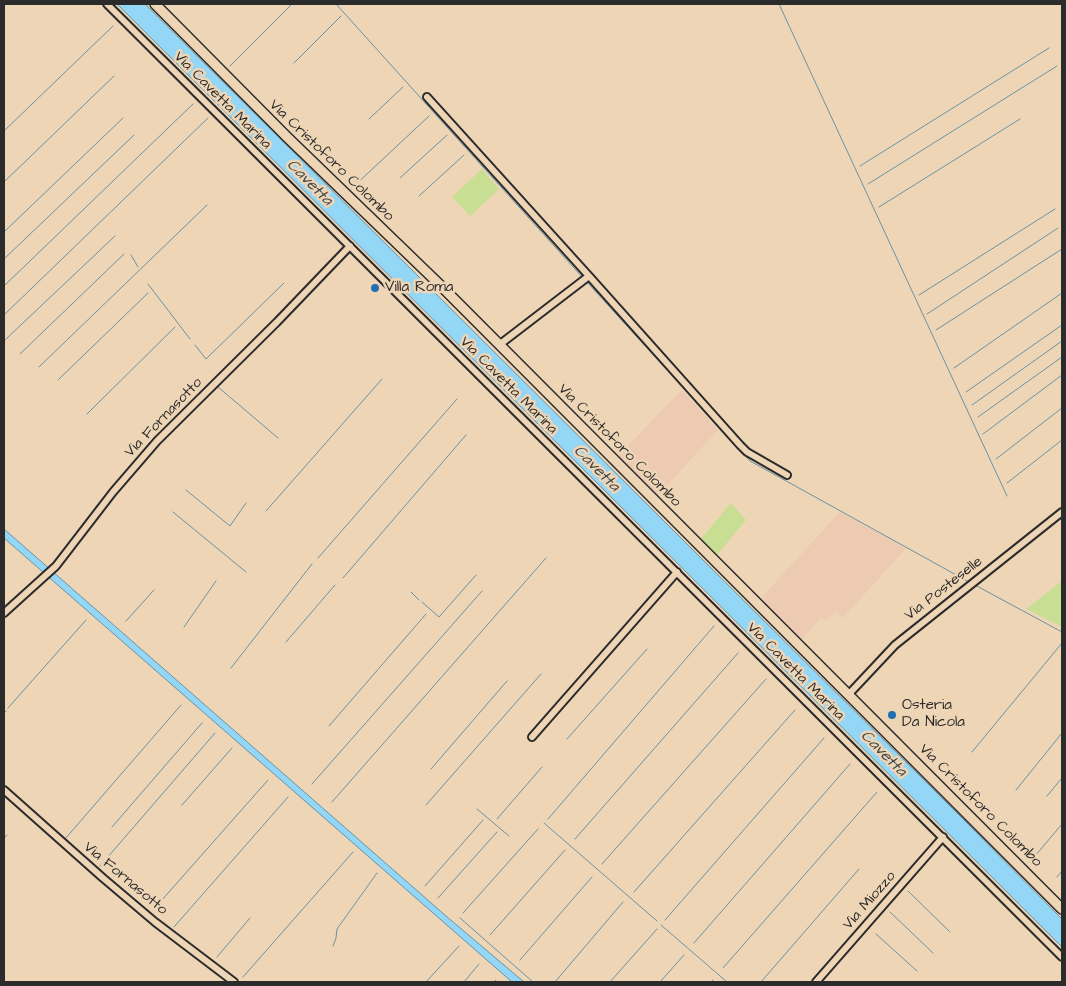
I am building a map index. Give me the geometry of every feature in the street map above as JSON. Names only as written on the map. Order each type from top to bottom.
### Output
[{"type":"street","name":"Via Cavetta Marina","points":[[106,4],[1062,957]]},
{"type":"street","name":"Via Cristoforo Colombo","points":[[155,4],[287,138],[439,284],[1062,909]]},
{"type":"street","points":[[427,97],[586,279],[740,445],[747,452],[787,475]]},
{"type":"street","name":"Via Fornasotto","points":[[4,613],[55,567],[113,492],[157,441],[277,322],[350,246]]},
{"type":"street","points":[[499,345],[586,279]]},
{"type":"street","name":"Via Posteselle","points":[[849,694],[895,645],[1062,512]]},
{"type":"street","points":[[532,737],[677,572]]},
{"type":"street","name":"Via Fornasotto","points":[[4,790],[155,922],[234,982]]},
{"type":"street","name":"Via Miozzo","points":[[816,982],[942,837]]},
{"type":"shaded area","points":[[682,390],[718,430],[657,496],[618,456]]},
{"type":"shaded area","points":[[840,512],[906,548],[843,618],[835,611],[826,621],[820,618],[800,642],[761,602],[764,599],[762,597]]},
{"type":"green space","points":[[482,169],[499,189],[470,216],[452,197]]},
{"type":"green space","points":[[731,503],[746,520],[715,557],[699,541]]},
{"type":"green space","points":[[1062,581],[1062,627],[1026,609]]},
{"type":"water","name":"Cavetta","points":[[117,4],[145,4],[960,816],[1062,919],[1062,947]]},
{"type":"water","points":[[4,529],[524,982],[512,982],[4,538]]},
{"type":"waterway","points":[[230,66],[292,4]]},
{"type":"waterway","points":[[336,4],[583,278]]},
{"type":"waterway","points":[[779,4],[1007,496]]},
{"type":"waterway","points":[[294,63],[341,16]]},
{"type":"waterway","points":[[4,131],[113,26]]},
{"type":"waterway","points":[[860,166],[1049,48]]},
{"type":"waterway","points":[[868,184],[1057,66]]},
{"type":"waterway","points":[[4,182],[114,76]]},
{"type":"waterway","points":[[369,119],[403,87]]},
{"type":"waterway","points":[[4,286],[193,104]]},
{"type":"waterway","points":[[352,188],[429,116]]},
{"type":"waterway","points":[[4,232],[123,118]]},
{"type":"waterway","points":[[4,315],[208,118]]},
{"type":"waterway","points":[[879,207],[1020,119]]},
{"type":"waterway","points":[[4,259],[134,135]]},
{"type":"waterway","points":[[400,178],[447,135]]},
{"type":"waterway","points":[[419,196],[464,155]]},
{"type":"waterway","points":[[39,367],[207,205]]},
{"type":"waterway","points":[[919,295],[1055,209]]},
{"type":"waterway","points":[[927,314],[1058,228]]},
{"type":"waterway","points":[[5,340],[115,236]]},
{"type":"waterway","points":[[936,330],[1062,249]]},
{"type":"waterway","points":[[20,354],[124,254]]},
{"type":"waterway","points":[[131,255],[138,267]]},
{"type":"waterway","points":[[586,281],[750,461],[969,582]]},
{"type":"waterway","points":[[195,345],[206,359],[284,283]]},
{"type":"waterway","points":[[148,284],[190,339]]},
{"type":"waterway","points":[[58,380],[148,293]]},
{"type":"waterway","points":[[954,368],[1062,293]]},
{"type":"waterway","points":[[966,392],[1062,325]]},
{"type":"waterway","points":[[87,414],[175,327]]},
{"type":"waterway","points":[[972,405],[1062,341]]},
{"type":"waterway","points":[[978,417],[1062,357]]},
{"type":"waterway","points":[[983,434],[1062,375]]},
{"type":"waterway","points":[[266,511],[382,379]]},
{"type":"waterway","points":[[218,387],[278,438]]},
{"type":"waterway","points":[[318,558],[457,399]]},
{"type":"waterway","points":[[996,459],[1062,408]]},
{"type":"waterway","points":[[343,578],[466,435]]},
{"type":"waterway","points":[[1007,483],[1062,440]]},
{"type":"waterway","points":[[186,490],[230,526],[246,503]]},
{"type":"waterway","points":[[173,512],[246,572]]},
{"type":"waterway","points":[[332,802],[546,558]]},
{"type":"waterway","points":[[231,668],[312,564]]},
{"type":"waterway","points":[[422,602],[439,617],[476,575]]},
{"type":"waterway","points":[[184,627],[216,581]]},
{"type":"waterway","points":[[286,642],[335,585]]},
{"type":"waterway","points":[[975,585],[1062,632]]},
{"type":"waterway","points":[[126,621],[154,590]]},
{"type":"waterway","points":[[312,784],[482,591]]},
{"type":"waterway","points":[[411,592],[419,600]]},
{"type":"waterway","points":[[329,726],[426,614]]},
{"type":"waterway","points":[[8,708],[86,620]]},
{"type":"waterway","points":[[548,819],[714,626]]},
{"type":"waterway","points":[[972,752],[1062,643]]},
{"type":"waterway","points":[[567,739],[647,649]]},
{"type":"waterway","points":[[575,839],[738,653]]},
{"type":"waterway","points":[[426,805],[541,674]]},
{"type":"waterway","points":[[602,864],[766,679]]},
{"type":"waterway","points":[[431,769],[507,681]]},
{"type":"waterway","points":[[65,839],[181,705]]},
{"type":"waterway","points":[[634,892],[795,710]]},
{"type":"waterway","points":[[112,827],[202,723]]},
{"type":"waterway","points":[[100,866],[215,733]]},
{"type":"waterway","points":[[1016,790],[1062,733]]},
{"type":"waterway","points":[[665,920],[824,738]]},
{"type":"waterway","points":[[182,805],[232,748]]},
{"type":"waterway","points":[[694,943],[850,764]]},
{"type":"waterway","points":[[497,819],[542,767]]},
{"type":"waterway","points":[[1047,796],[1062,778]]},
{"type":"waterway","points":[[154,909],[268,780]]},
{"type":"waterway","points":[[723,968],[877,792]]},
{"type":"waterway","points":[[174,927],[288,797]]},
{"type":"waterway","points":[[477,809],[509,836]]},
{"type":"waterway","points":[[425,886],[483,820]]},
{"type":"waterway","points":[[544,823],[657,921]]},
{"type":"waterway","points":[[1030,862],[1062,824]]},
{"type":"waterway","points":[[463,913],[538,829]]},
{"type":"waterway","points":[[438,898],[497,832]]},
{"type":"waterway","points":[[4,838],[7,835]]},
{"type":"waterway","points":[[490,935],[565,850]]},
{"type":"waterway","points":[[243,977],[353,852]]},
{"type":"waterway","points":[[761,982],[859,869]]},
{"type":"waterway","points":[[1057,877],[1062,871]]},
{"type":"waterway","points":[[333,946],[337,929],[377,873]]},
{"type":"waterway","points":[[520,960],[592,877]]},
{"type":"waterway","points":[[908,891],[950,932]]},
{"type":"waterway","points":[[555,982],[623,902]]},
{"type":"waterway","points":[[890,912],[933,953]]},
{"type":"waterway","points":[[217,957],[250,918]]},
{"type":"waterway","points":[[460,918],[533,982]]},
{"type":"waterway","points":[[661,925],[727,982]]},
{"type":"waterway","points":[[610,982],[657,929]]},
{"type":"waterway","points":[[876,934],[917,971]]},
{"type":"waterway","points":[[426,982],[459,946]]},
{"type":"waterway","points":[[660,982],[684,955]]},
{"type":"waterway","points":[[464,982],[479,964]]},
{"type":"place","name":"Villa Roma","points":[[375,288]]},
{"type":"place","name":"Osteria Da Nicola","points":[[892,715]]}]
